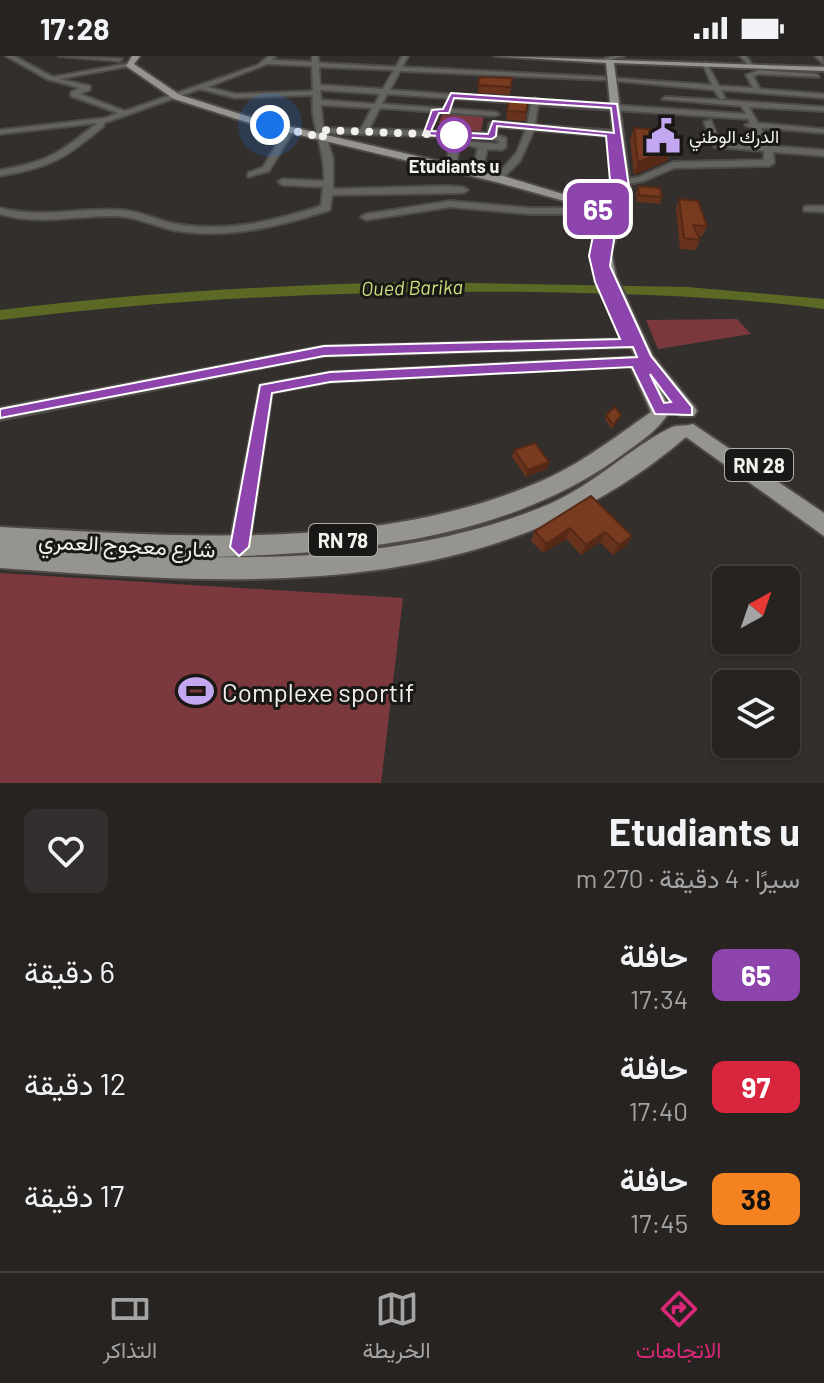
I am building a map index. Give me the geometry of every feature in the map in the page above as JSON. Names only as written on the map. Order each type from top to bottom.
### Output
[{"type":"main road","points":[[498,56],[604,65],[637,61],[700,61],[817,71]]},
{"type":"main road","points":[[131,60],[177,97],[290,130],[322,134],[477,173],[608,211]]},
{"type":"main road","points":[[604,65],[612,105],[615,192],[608,211],[600,266],[663,425],[688,423]]},
{"type":"main road","points":[[608,211],[625,194],[614,134]]},
{"type":"main road","points":[[627,333],[688,423],[718,447]]},
{"type":"main road","name":"شارع معجوج العمري","points":[[0,538],[239,547],[338,540],[401,531],[499,507],[548,488],[659,414]]},
{"type":"main road","name":"شارع معجوج العمري","points":[[0,557],[223,571],[307,570],[379,563],[475,543],[559,511],[656,448],[688,423]]},
{"type":"main road","name":"RN 28","points":[[688,423],[824,512]]},
{"type":"main road","name":"RN 78","points":[[656,448],[678,444],[718,447]]},
{"type":"main road","name":"RN 28","points":[[718,447],[824,526]]},
{"type":"street","points":[[10,56],[18,56]]},
{"type":"street","points":[[10,56],[49,78],[87,88],[74,94],[127,114]]},
{"type":"street","points":[[62,56],[131,60]]},
{"type":"street","points":[[2,132],[106,120],[177,97],[266,62],[274,56]]},
{"type":"street","points":[[402,62],[475,73],[604,65],[621,56]]},
{"type":"street","points":[[743,56],[752,66]]},
{"type":"street","points":[[818,56],[824,62]]},
{"type":"street","points":[[266,62],[315,59],[604,65],[642,83],[820,96],[824,107],[660,99]]},
{"type":"street","points":[[0,211],[19,219],[124,213],[179,227],[219,230],[263,228],[326,208],[332,179],[316,94],[315,59]]},
{"type":"street","points":[[49,78],[131,60]]},
{"type":"street","points":[[637,61],[642,83]]},
{"type":"street","points":[[700,61],[723,103]]},
{"type":"street","points":[[364,131],[402,62]]},
{"type":"street","points":[[657,62],[664,85]]},
{"type":"street","points":[[469,96],[476,63]]},
{"type":"street","points":[[758,92],[749,75],[759,72],[817,71],[824,84]]},
{"type":"street","points":[[315,74],[351,77]]},
{"type":"street","points":[[379,78],[409,80]]},
{"type":"street","points":[[200,87],[235,96],[387,91],[612,105],[824,131]]},
{"type":"street","points":[[316,94],[377,106],[446,111],[529,127],[614,134]]},
{"type":"street","points":[[446,111],[451,95]]},
{"type":"street","points":[[612,105],[629,97]]},
{"type":"street","points":[[492,136],[500,98]]},
{"type":"street","points":[[499,179],[521,157],[528,145],[535,100]]},
{"type":"street","points":[[623,182],[673,165],[769,163],[768,149],[744,104]]},
{"type":"street","points":[[612,105],[708,122],[754,121]]},
{"type":"street","points":[[786,107],[822,153]]},
{"type":"street","points":[[426,133],[436,110]]},
{"type":"street","points":[[0,173],[34,167],[64,154],[106,120]]},
{"type":"street","points":[[708,122],[717,145],[822,153]]},
{"type":"street","points":[[251,175],[266,169],[290,130]]},
{"type":"street","points":[[322,134],[364,131],[426,133],[456,139],[483,150],[521,157]]},
{"type":"street","points":[[456,139],[492,136],[502,139],[502,147],[483,150]]},
{"type":"street","points":[[451,167],[456,139]]},
{"type":"street","points":[[477,173],[483,150]]},
{"type":"street","points":[[283,182],[368,194],[421,187],[463,190]]},
{"type":"street","points":[[368,194],[371,216],[450,204],[530,211],[608,211]]},
{"type":"street","points":[[808,209],[824,209]]},
{"type":"street","points":[[0,414],[324,351],[627,333]]},
{"type":"street","points":[[239,547],[265,389],[330,377],[637,362]]},
{"type":"shaded area","points":[[443,112],[484,115],[481,132],[455,130],[456,124],[439,123]]},
{"type":"shaded area","points":[[737,319],[751,334],[658,349],[646,320]]},
{"type":"shaded area","name":"Complexe sportif","points":[[0,573],[403,598],[381,783],[0,783]]},
{"type":"building","points":[[480,77],[512,78],[511,87],[478,85]]},
{"type":"building","points":[[509,100],[528,101],[526,112],[507,111]]},
{"type":"building","points":[[634,128],[674,131],[672,149],[638,162]]},
{"type":"building","points":[[638,186],[660,188],[662,197],[639,195]]},
{"type":"building","points":[[679,199],[698,201],[707,226],[693,225],[700,240],[684,238]]},
{"type":"building","points":[[615,407],[621,415],[613,425],[606,415]]},
{"type":"building","points":[[535,443],[549,462],[528,470],[514,450]]},
{"type":"building","points":[[591,496],[632,536],[619,545],[605,532],[586,545],[570,528],[546,544],[535,531]]},
{"type":"waterway","name":"Oued Barika","points":[[0,315],[206,294],[413,287],[688,292],[824,304]]},
{"type":"bus line","name":"65","points":[[0,414],[324,351],[629,344],[601,282],[595,256],[602,215],[597,209],[610,206],[615,192],[610,134],[493,124],[492,136],[426,133],[436,110],[446,111],[451,95],[614,106],[625,194],[620,213],[609,233],[604,266],[645,358],[687,411],[675,406],[660,410],[637,362],[466,373],[330,377],[265,389],[239,547]]},
{"type":"place","name":"Etudiants u","points":[[454,135]]},
{"type":"place","name":"الدرك الوطني","points":[[663,136]]},
{"type":"place","name":"Complexe sportif","points":[[196,691]]},
{"type":"route","points":[[270,125],[324,138],[319,130],[454,135]]}]
